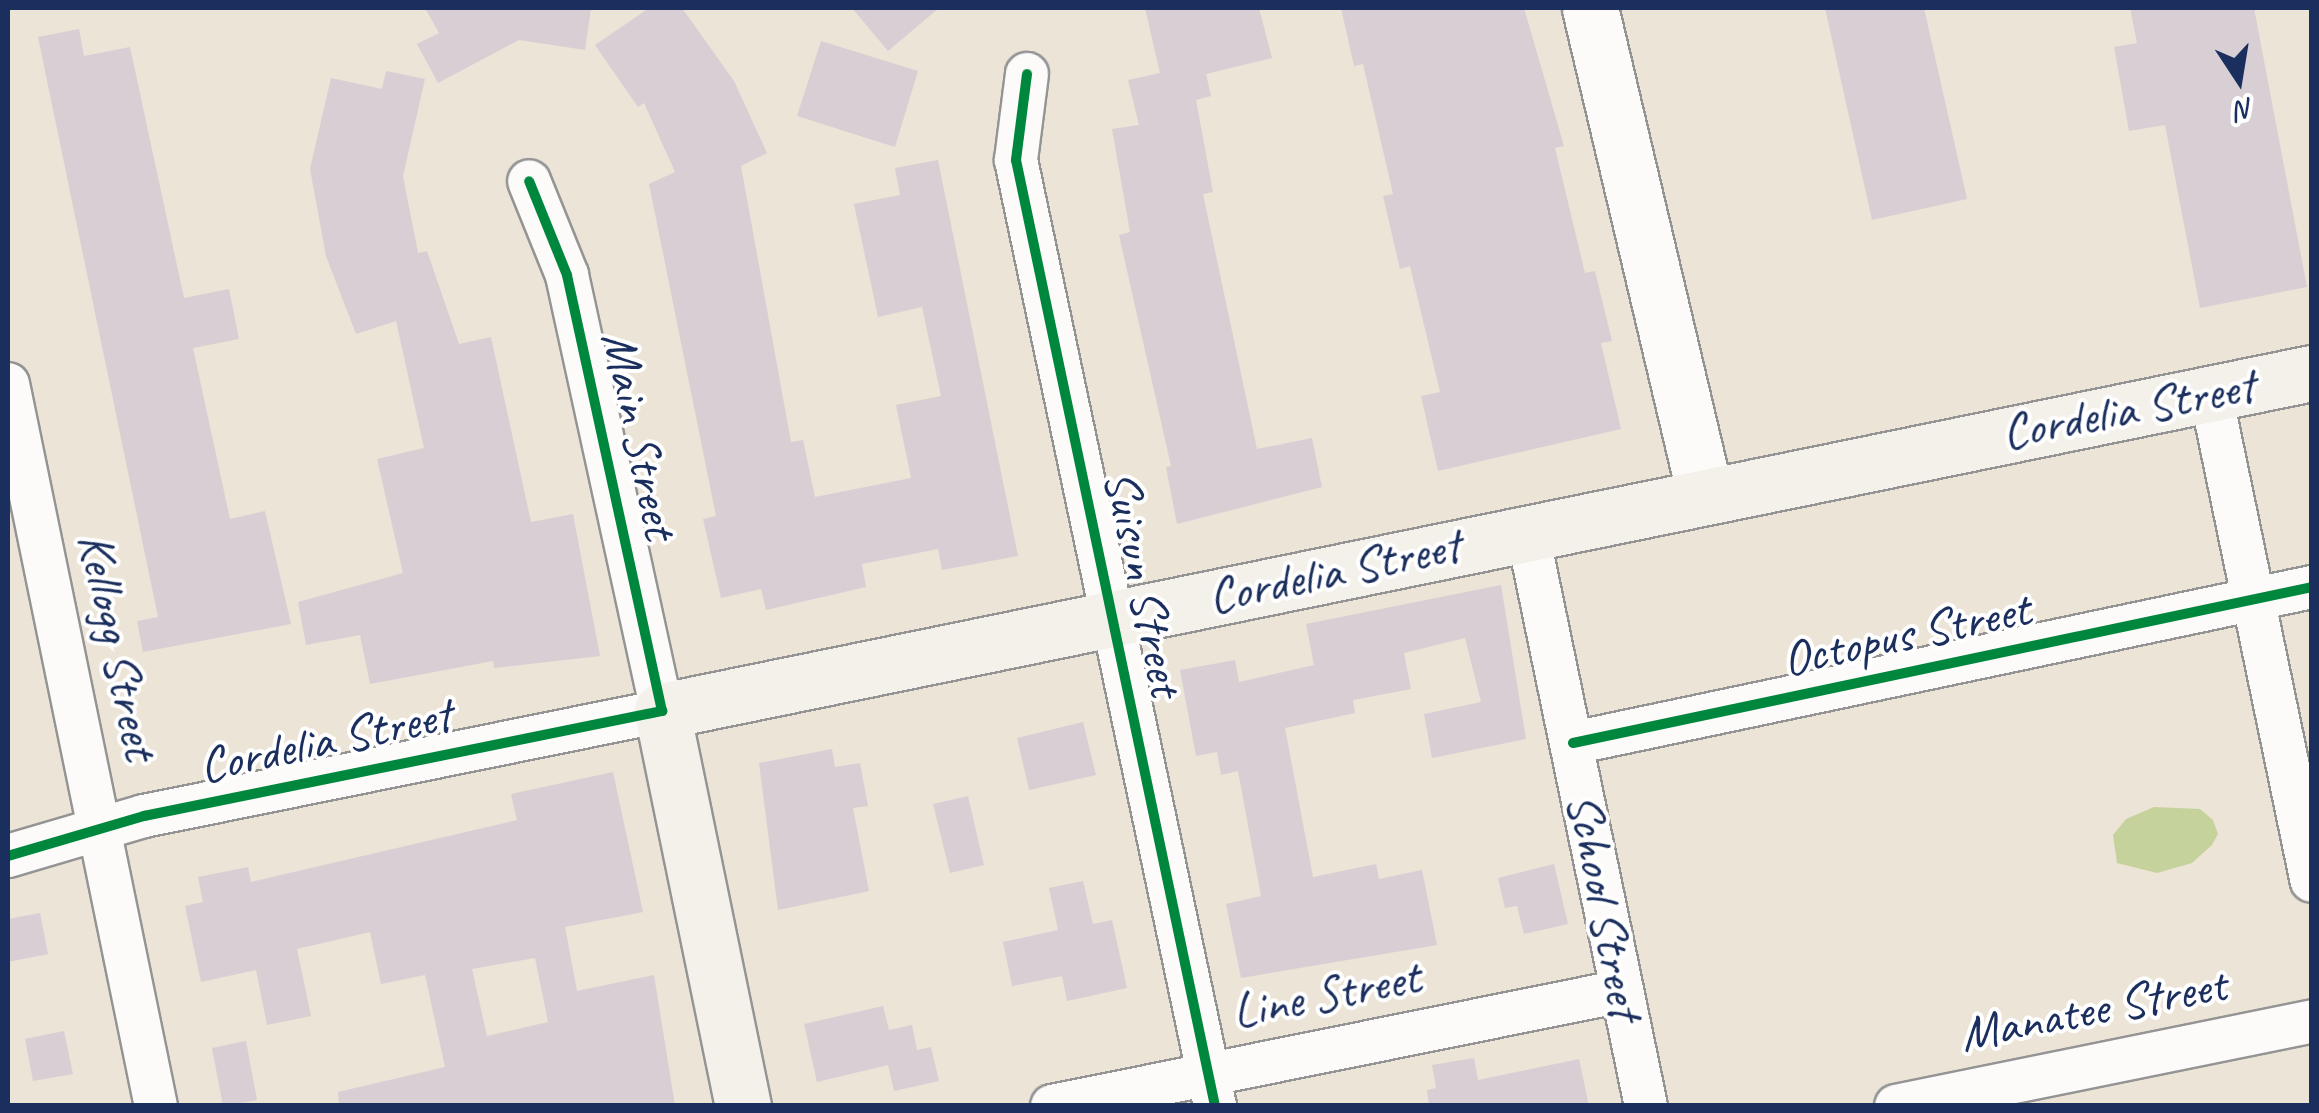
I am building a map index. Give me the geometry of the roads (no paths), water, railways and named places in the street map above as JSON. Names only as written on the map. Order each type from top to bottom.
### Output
[{"type":"main road","name":"Cordelia Street","points":[[662,711],[1527,530],[2312,372]]},
{"type":"main road","name":"Main Street","points":[[662,711],[743,1106]]},
{"type":"street","points":[[1590,8],[1705,494]]},
{"type":"street","name":"Suisun Street","points":[[1027,74],[1016,160],[1211,1089]]},
{"type":"street","name":"Main Street","points":[[529,181],[567,276],[662,711]]},
{"type":"street","name":"Kellogg Street","points":[[8,384],[156,1106]]},
{"type":"street","points":[[2211,395],[2312,882]]},
{"type":"street","name":"School Street","points":[[1527,530],[1646,1106]]},
{"type":"street","name":"Octopus Street","points":[[1573,743],[2312,587]]},
{"type":"street","name":"Cordelia Street","points":[[8,856],[101,833],[144,816],[662,711]]},
{"type":"street","name":"Line Street","points":[[1052,1106],[1211,1089],[1622,991]]},
{"type":"street","name":"Manatee Street","points":[[1896,1106],[2312,1021]]}]
